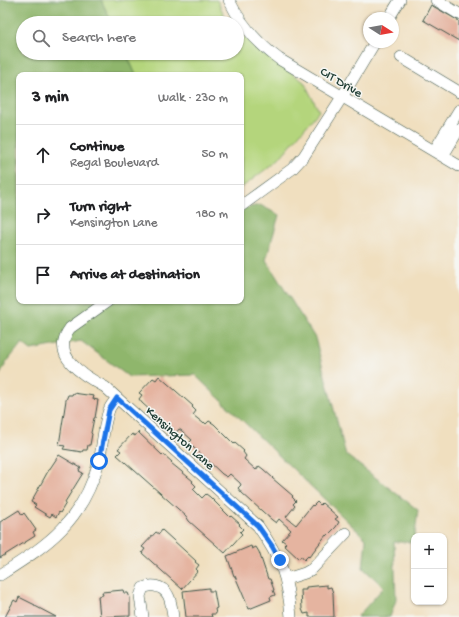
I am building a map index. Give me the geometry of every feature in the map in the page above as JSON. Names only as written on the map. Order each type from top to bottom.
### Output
[{"type":"street","name":"CIT Drive","points":[[229,0],[238,16]]},
{"type":"street","points":[[393,12],[400,0]]},
{"type":"street","points":[[436,0],[459,14]]},
{"type":"street","name":"CIT Drive","points":[[244,26],[264,47],[279,59],[459,166]]},
{"type":"street","points":[[244,204],[296,165],[313,143],[371,48]]},
{"type":"street","points":[[401,57],[459,92]]},
{"type":"street","points":[[438,154],[459,110]]},
{"type":"street","points":[[438,154],[459,129]]},
{"type":"street","name":"Kensington Lane","points":[[104,304],[70,328],[66,334],[64,351],[72,364],[86,378],[106,387],[258,526],[280,560],[290,598],[291,617]]},
{"type":"street","points":[[0,575],[31,556],[48,543],[76,513],[86,496],[93,479],[99,461],[109,410],[117,398]]},
{"type":"street","points":[[286,579],[305,573],[312,569],[346,533]]},
{"type":"street","points":[[143,617],[140,596],[143,588],[148,586],[160,587],[166,591],[172,604],[173,617]]},
{"type":"green space","points":[[0,0],[101,0],[109,16],[16,16],[16,60],[129,60],[135,72],[16,72],[16,304],[244,304],[244,208],[260,205],[279,215],[266,260],[315,338],[346,455],[418,510],[415,533],[411,533],[411,542],[394,542],[396,600],[390,617],[357,617],[384,587],[363,568],[366,539],[195,375],[129,377],[81,341],[31,350],[22,343],[6,363],[0,375]]},
{"type":"green space","points":[[101,0],[217,0],[225,16],[109,16]]},
{"type":"green space","points":[[244,36],[304,82],[319,111],[278,160],[244,186],[244,72],[135,72],[129,60],[244,60]]},
{"type":"building","points":[[431,5],[459,21],[459,41],[423,20]]},
{"type":"building","points":[[159,376],[193,406],[192,407],[196,411],[193,415],[203,423],[204,422],[206,424],[209,421],[214,424],[234,444],[235,443],[244,451],[243,452],[246,456],[244,459],[256,470],[259,466],[293,496],[292,497],[296,501],[293,504],[295,506],[286,517],[296,525],[312,505],[313,506],[317,502],[320,505],[322,503],[338,517],[335,519],[339,522],[336,527],[327,536],[326,535],[309,557],[308,556],[304,560],[301,556],[299,559],[284,545],[286,543],[282,540],[291,530],[279,519],[276,523],[272,520],[242,493],[238,488],[241,485],[240,483],[230,474],[227,477],[222,474],[189,443],[192,440],[182,431],[179,429],[176,433],[142,403],[139,399],[142,395],[139,393],[153,378],[156,380]]},
{"type":"building","points":[[73,393],[94,396],[93,399],[98,400],[90,445],[88,445],[87,450],[83,450],[82,452],[63,449],[65,446],[59,445],[66,400],[68,395],[72,395]]},
{"type":"building","points":[[138,432],[162,455],[163,454],[172,462],[171,463],[193,481],[192,482],[196,486],[193,489],[202,498],[206,494],[230,517],[231,516],[240,524],[239,525],[243,529],[240,532],[242,534],[225,553],[117,455],[121,451],[118,449],[132,434],[135,436]]},
{"type":"building","points":[[59,455],[81,468],[79,471],[83,473],[60,513],[59,512],[56,517],[52,514],[50,517],[34,507],[36,505],[31,502]]},
{"type":"building","points":[[19,510],[22,515],[24,513],[36,530],[33,532],[35,536],[0,558],[0,522]]},
{"type":"building","points":[[162,530],[199,565],[196,569],[198,571],[182,589],[142,553],[145,549],[142,547],[156,532],[159,534]]},
{"type":"building","points":[[251,546],[252,549],[256,547],[259,552],[275,595],[270,597],[271,600],[249,609],[234,576],[227,556]]},
{"type":"building","points":[[327,585],[327,588],[331,587],[333,593],[334,617],[309,617],[309,613],[304,614],[302,609],[301,590],[306,590],[306,587]]},
{"type":"building","points":[[209,588],[209,591],[214,591],[217,608],[215,609],[216,614],[211,614],[212,617],[186,617],[183,591]]},
{"type":"building","points":[[123,590],[124,593],[128,593],[130,598],[130,616],[100,617],[98,596],[103,595],[102,592]]},
{"type":"building","points":[[19,597],[56,617],[5,617],[14,600],[17,602]]},
{"type":"route","points":[[99,461],[109,410],[117,398],[258,526],[280,560]]}]
